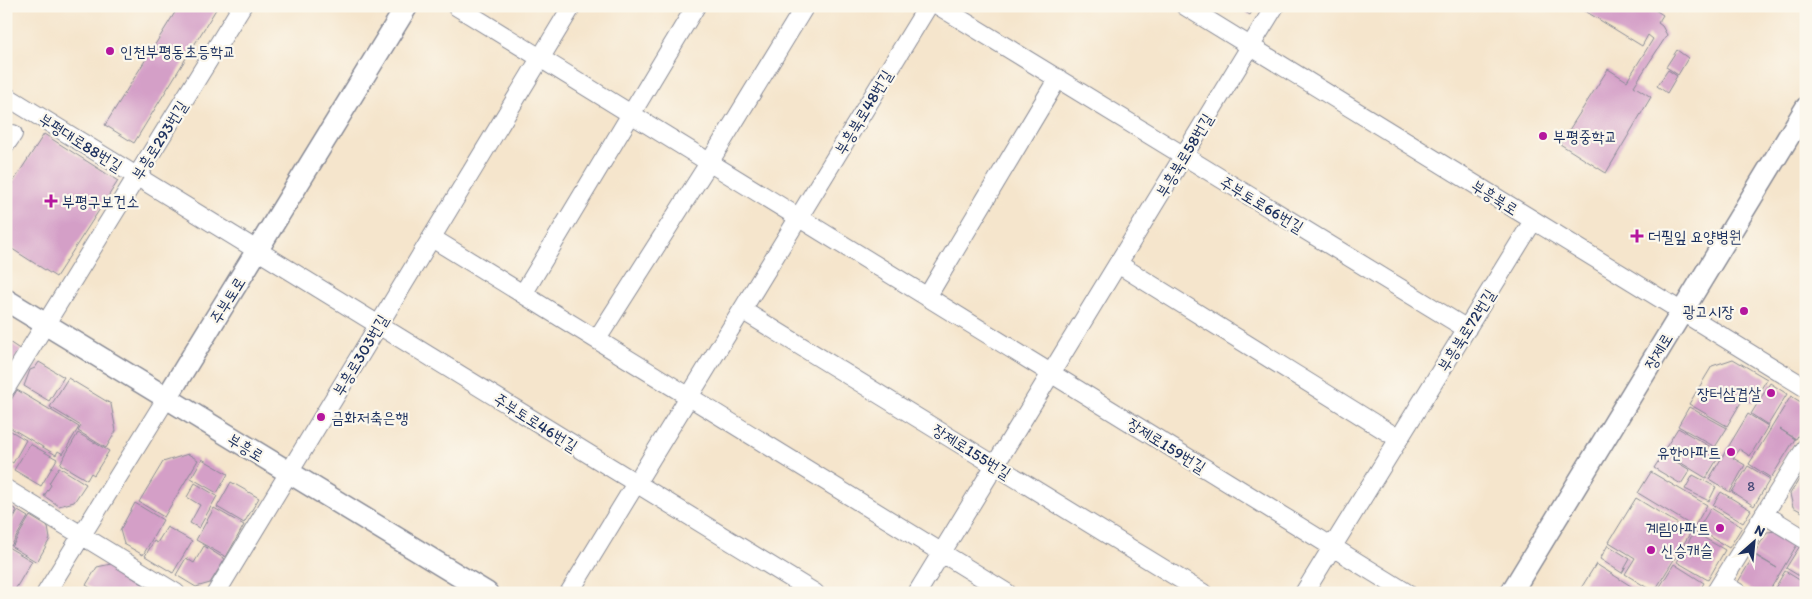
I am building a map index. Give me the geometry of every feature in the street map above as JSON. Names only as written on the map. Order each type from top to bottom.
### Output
[{"type":"main road","name":"주부토로","points":[[166,398],[407,6]]},
{"type":"main road","name":"장제로","points":[[1511,593],[1806,108]]},
{"type":"main road","name":"부흥로","points":[[6,300],[487,593]]},
{"type":"street","name":"부흥로293번길","points":[[6,388],[242,6]]},
{"type":"street","name":"장제로159번길","points":[[456,6],[1407,593]]},
{"type":"street","name":"부흥로303번길","points":[[216,593],[572,6]]},
{"type":"street","points":[[523,294],[696,6]]},
{"type":"street","points":[[597,339],[710,162],[805,6]]},
{"type":"street","name":"부흥북로48번길","points":[[569,593],[928,6]]},
{"type":"street","name":"주부토로66번길","points":[[939,6],[1467,329]]},
{"type":"street","name":"부흥북로","points":[[1185,6],[1806,388]]},
{"type":"street","name":"부흥북로58번길","points":[[917,593],[1276,6]]},
{"type":"street","points":[[927,297],[1058,78]]},
{"type":"street","name":"부평대로88번길","points":[[6,96],[257,250]]},
{"type":"street","name":"부흥북로72번길","points":[[1304,593],[1533,221]]},
{"type":"street","points":[[432,238],[1007,593]]},
{"type":"street","name":"주부토로46번길","points":[[257,250],[815,593]]},
{"type":"street","points":[[1118,264],[1399,439]]},
{"type":"street","name":"장제로155번길","points":[[742,310],[1202,593]]},
{"type":"street","name":"주부토로","points":[[46,593],[166,398]]},
{"type":"street","points":[[1738,593],[1718,588],[1806,446]]},
{"type":"street","points":[[6,489],[176,593]]},
{"type":"street","points":[[1764,514],[1806,540]]},
{"type":"building","points":[[179,6],[218,6],[134,143],[105,125]]},
{"type":"building","points":[[1236,6],[1255,6],[1250,15]]},
{"type":"building","points":[[1577,6],[1627,6],[1636,12],[1639,6],[1649,6],[1663,15],[1658,23],[1667,35],[1634,86],[1651,97],[1606,173],[1560,144],[1608,69],[1627,81],[1653,39],[1648,35],[1642,46]]},
{"type":"building","points":[[1677,50],[1688,58],[1678,75],[1666,67]]},
{"type":"building","points":[[1668,70],[1677,76],[1667,93],[1657,86]]},
{"type":"building","points":[[44,134],[118,181],[56,277],[6,245],[6,193]]},
{"type":"building","points":[[6,340],[21,350],[6,372]]},
{"type":"building","points":[[1733,359],[1767,379],[1752,404],[1743,399],[1727,426],[1689,404],[1712,366]]},
{"type":"building","points":[[39,362],[64,377],[49,401],[24,386],[30,370],[35,368]]},
{"type":"building","points":[[68,378],[111,404],[116,431],[106,448],[78,431],[81,426],[50,407]]},
{"type":"building","points":[[1770,383],[1787,394],[1768,425],[1751,414]]},
{"type":"building","points":[[17,390],[79,427],[63,454],[58,451],[56,455],[6,425],[6,408]]},
{"type":"building","points":[[1791,396],[1804,404],[1806,422],[1796,439],[1780,429],[1795,439],[1771,478],[1749,464]]},
{"type":"building","points":[[1689,407],[1727,428],[1715,447],[1678,426]]},
{"type":"building","name":"유한아파트","points":[[1748,414],[1768,426],[1750,456],[1739,449],[1733,458],[1745,465],[1730,492],[1709,479]]},
{"type":"building","points":[[6,428],[26,440],[13,463],[6,459]]},
{"type":"building","points":[[1678,428],[1721,453],[1706,478],[1663,452]]},
{"type":"building","points":[[78,433],[109,451],[94,475],[91,473],[87,480],[60,464]]},
{"type":"building","points":[[30,444],[57,459],[41,486],[14,470]]},
{"type":"building","points":[[188,454],[198,460],[164,517],[139,502],[163,462]]},
{"type":"building","points":[[1663,454],[1690,470],[1681,484],[1654,468]]},
{"type":"building","points":[[202,459],[228,474],[217,493],[191,478]]},
{"type":"building","points":[[1748,466],[1770,479],[1754,506],[1732,492]]},
{"type":"building","points":[[59,467],[86,484],[74,502],[59,506],[44,496],[51,485],[49,483]]},
{"type":"building","points":[[1805,470],[1806,514],[1793,507],[1790,494]]},
{"type":"building","points":[[1651,472],[1707,505],[1694,527],[1638,493]]},
{"type":"building","points":[[1693,475],[1716,487],[1709,501],[1685,489]]},
{"type":"building","points":[[231,482],[259,498],[244,523],[217,507]]},
{"type":"building","points":[[195,483],[217,496],[199,528],[190,523],[200,505],[187,497]]},
{"type":"building","points":[[1721,492],[1751,510],[1743,523],[1713,505]]},
{"type":"building","name":"신승캐슬","points":[[1636,498],[1691,532],[1654,592],[1625,574],[1635,558],[1609,542]]},
{"type":"building","points":[[135,503],[163,520],[143,555],[124,544],[120,530]]},
{"type":"building","points":[[6,504],[17,510],[6,530]]},
{"type":"building","points":[[214,508],[244,525],[226,557],[196,540]]},
{"type":"building","name":"계림아파트","points":[[1711,508],[1742,527],[1729,548],[1698,529]]},
{"type":"building","points":[[18,511],[28,517],[11,546],[6,543],[6,533]]},
{"type":"building","points":[[30,516],[48,527],[50,539],[37,562],[12,547]]},
{"type":"building","points":[[167,527],[192,541],[173,573],[145,556],[154,541],[157,543]]},
{"type":"building","points":[[1777,531],[1798,543],[1768,593],[1756,593],[1738,582],[1754,555],[1777,568],[1754,554],[1767,532]]},
{"type":"building","points":[[1694,532],[1725,550],[1708,580],[1677,562]]},
{"type":"building","points":[[1801,544],[1806,547],[1806,580],[1786,568]]},
{"type":"building","points":[[1608,545],[1630,559],[1622,573],[1600,559]]},
{"type":"building","points":[[6,546],[32,561],[13,593],[6,589]]},
{"type":"building","points":[[204,546],[225,559],[210,583],[196,587],[176,575],[186,558],[194,563]]},
{"type":"building","points":[[111,564],[150,589],[148,593],[98,593],[86,585],[97,567]]},
{"type":"building","points":[[1596,564],[1642,593],[1578,593]]},
{"type":"building","points":[[1674,564],[1704,583],[1698,593],[1656,593]]},
{"type":"building","points":[[1785,571],[1806,584],[1806,593],[1772,593]]},
{"type":"place","name":"인천부평동초등학교","points":[[110,51]]},
{"type":"place","name":"부평중학교","points":[[1543,136]]},
{"type":"place","name":"부평구보건소","points":[[51,201]]},
{"type":"place","name":"더필잎 요양병원","points":[[1637,236]]},
{"type":"place","name":"광고시장","points":[[1744,311]]},
{"type":"place","name":"장터삼겹살","points":[[1771,393]]},
{"type":"place","name":"금화저축은행","points":[[321,417]]},
{"type":"place","name":"유한아파트","points":[[1731,452]]},
{"type":"place","name":"계림아파트","points":[[1720,528]]},
{"type":"place","name":"신승캐슬","points":[[1651,550]]}]
